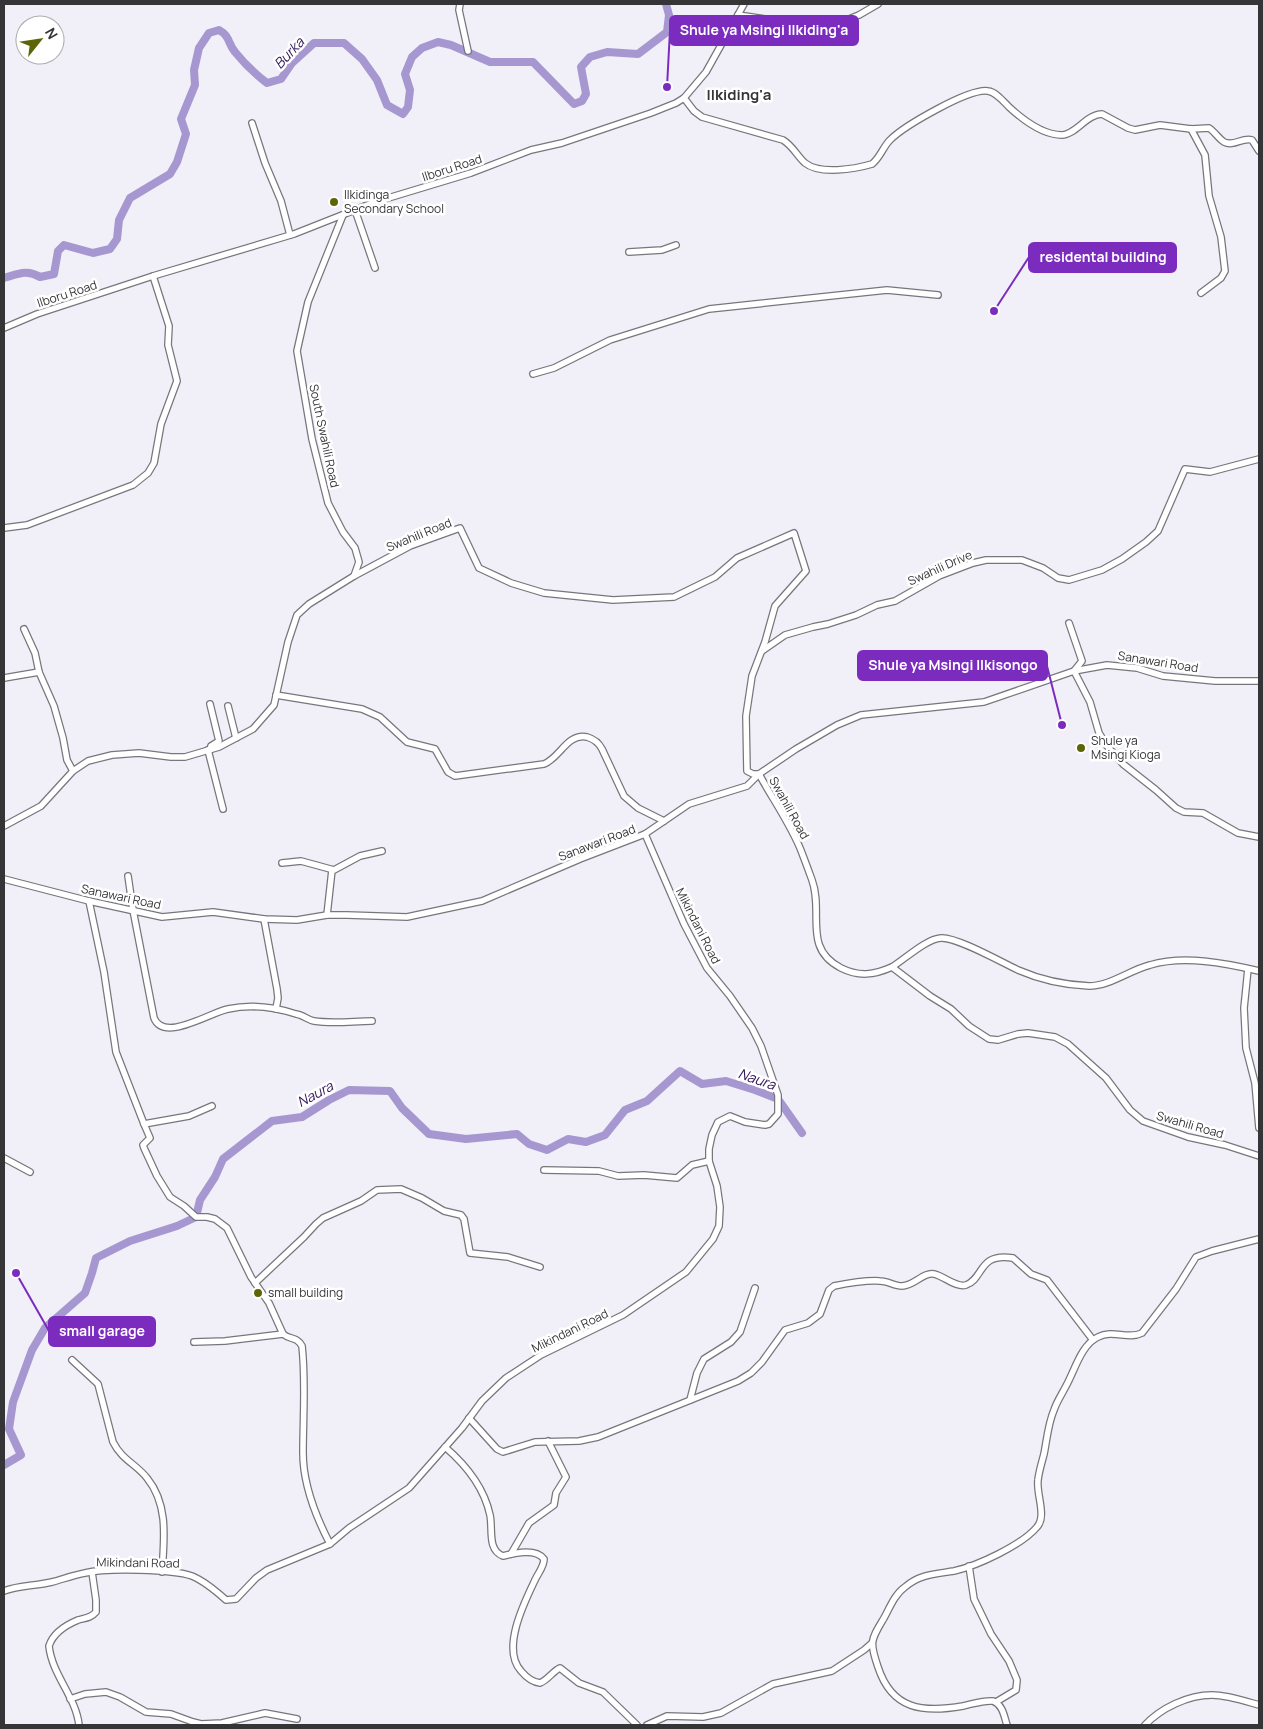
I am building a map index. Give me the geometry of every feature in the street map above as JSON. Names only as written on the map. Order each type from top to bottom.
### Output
[{"type":"street","points":[[460,4],[468,51]]},
{"type":"street","name":"Ilboru Road","points":[[4,328],[36,314],[153,276],[290,235],[375,202],[470,173],[531,150],[562,143],[651,113],[684,98],[706,72],[744,4]]},
{"type":"street","points":[[738,15],[792,23],[849,19],[878,4]]},
{"type":"street","points":[[684,98],[694,111],[702,117],[783,140],[791,146],[806,164],[821,170],[872,164],[890,140],[902,130],[942,106],[984,91],[995,94],[1021,118],[1032,125],[1061,135],[1068,133],[1099,113],[1135,130],[1160,125],[1209,128],[1228,143],[1250,139],[1259,151]]},
{"type":"street","points":[[252,123],[266,168],[281,200],[290,235]]},
{"type":"street","points":[[1191,128],[1206,155],[1209,196],[1221,237],[1225,271],[1221,278],[1201,293]]},
{"type":"street","points":[[355,210],[375,268]]},
{"type":"street","name":"South Swahili Road","points":[[343,215],[308,302],[297,351],[312,439],[328,503],[343,532],[355,548],[359,562],[354,576]]},
{"type":"street","points":[[629,252],[665,249],[676,245]]},
{"type":"street","points":[[4,528],[28,525],[133,485],[144,479],[152,468],[157,453],[162,424],[178,381],[168,345],[169,326],[153,276]]},
{"type":"street","points":[[533,374],[554,368],[610,340],[704,310],[887,290],[938,295]]},
{"type":"street","name":"Swahili Drive","points":[[761,653],[785,635],[828,624],[856,615],[877,605],[896,601],[940,576],[973,563],[986,560],[1022,560],[1042,568],[1058,578],[1069,580],[1102,570],[1122,559],[1158,531],[1185,469],[1210,472],[1259,458]]},
{"type":"street","name":"Swahili Road","points":[[354,576],[410,546],[460,528],[479,568],[511,583],[544,593],[613,600],[674,597],[715,577],[737,558],[794,533],[806,571],[775,606],[752,676],[746,716],[747,771],[759,774],[800,847],[815,889],[816,930],[821,950],[834,964],[847,971],[872,975],[892,967],[989,1039],[998,1040],[1028,1033],[1055,1037],[1068,1044],[1106,1078],[1130,1110],[1143,1122],[1188,1137],[1225,1145],[1259,1156]]},
{"type":"street","points":[[4,826],[41,806],[73,771],[88,761],[112,755],[139,753],[185,757],[219,747],[253,728],[274,705],[288,642],[297,615],[308,604],[354,576]]},
{"type":"street","points":[[1069,622],[1082,661],[1074,671],[1090,702],[1099,733],[1123,764],[1176,808],[1184,812],[1203,813],[1238,833],[1259,837]]},
{"type":"street","points":[[24,629],[36,657],[39,672],[54,706],[67,760],[73,771]]},
{"type":"street","name":"Sanawari Road","points":[[4,878],[89,901],[162,917],[213,912],[264,919],[297,920],[326,915],[407,917],[482,900],[645,834],[689,804],[747,786],[759,774],[796,749],[837,725],[861,715],[984,702],[1074,671],[1107,665],[1137,668],[1163,676],[1259,681]]},
{"type":"street","points":[[4,678],[39,672]]},
{"type":"street","points":[[276,695],[362,709],[374,713],[407,742],[434,749],[448,772],[455,776],[544,764],[554,759],[570,741],[580,737],[589,738],[599,744],[624,796],[638,808],[664,821]]},
{"type":"street","points":[[210,704],[219,741],[210,746],[209,750],[223,810]]},
{"type":"street","points":[[228,706],[236,738]]},
{"type":"street","name":"Mikindani Road","points":[[4,1591],[24,1585],[51,1582],[108,1570],[162,1572],[192,1576],[226,1600],[236,1599],[256,1578],[267,1570],[330,1544],[349,1528],[410,1488],[482,1401],[506,1378],[542,1355],[624,1315],[686,1272],[712,1239],[719,1226],[720,1207],[709,1149],[712,1135],[718,1122],[730,1116],[746,1122],[769,1124],[778,1114],[778,1095],[761,1046],[752,1028],[730,996],[706,968],[684,924],[645,834]]},
{"type":"street","points":[[282,863],[301,862],[332,870],[338,869],[360,856],[382,850]]},
{"type":"street","points":[[326,915],[332,870]]},
{"type":"street","points":[[128,876],[154,1018],[161,1026],[166,1028],[193,1024],[227,1009],[261,1007],[298,1014],[316,1021],[372,1021]]},
{"type":"street","points":[[89,901],[104,972],[116,1052],[150,1138],[143,1145],[144,1148],[157,1176],[170,1197],[184,1206],[196,1218],[207,1217],[227,1228],[247,1269],[269,1303],[283,1334]]},
{"type":"street","points":[[264,919],[277,989],[276,1009]]},
{"type":"street","points":[[892,967],[930,942],[941,938],[953,939],[1020,971],[1065,984],[1092,986],[1149,965],[1174,960],[1216,963],[1259,971]]},
{"type":"street","points":[[1248,969],[1245,994],[1245,1036],[1255,1084],[1259,1128]]},
{"type":"street","points":[[144,1124],[189,1116],[212,1106]]},
{"type":"street","points":[[4,1158],[30,1172]]},
{"type":"street","points":[[544,1170],[599,1171],[618,1176],[644,1174],[677,1178],[692,1164],[710,1161]]},
{"type":"street","points":[[256,1284],[323,1218],[361,1201],[381,1189],[401,1189],[422,1198],[444,1211],[461,1215],[464,1219],[470,1254],[508,1257],[540,1267]]},
{"type":"street","points":[[1007,1725],[1002,1708],[996,1702],[990,1700],[948,1708],[921,1708],[907,1705],[892,1691],[882,1677],[872,1643],[875,1632],[899,1592],[906,1586],[926,1575],[969,1566],[999,1554],[1037,1527],[1042,1514],[1037,1496],[1038,1479],[1051,1418],[1079,1358],[1093,1340],[1106,1334],[1115,1333],[1136,1336],[1142,1333],[1176,1289],[1196,1257],[1259,1239]]},
{"type":"street","points":[[469,1418],[503,1452],[531,1443],[579,1441],[598,1437],[732,1384],[751,1373],[762,1362],[785,1330],[808,1323],[820,1314],[829,1290],[834,1286],[875,1280],[903,1286],[932,1274],[957,1284],[965,1285],[972,1282],[987,1262],[998,1258],[1013,1258],[1030,1274],[1047,1280],[1093,1340]]},
{"type":"street","points":[[690,1400],[697,1373],[704,1359],[731,1342],[740,1332],[756,1288]]},
{"type":"street","points":[[194,1342],[224,1341],[283,1334],[294,1338],[302,1346],[303,1454],[316,1515],[330,1544]]},
{"type":"street","points":[[72,1360],[98,1384],[116,1448],[125,1459],[148,1478],[154,1488],[164,1516],[162,1572]]},
{"type":"street","points":[[511,1554],[529,1523],[554,1504],[556,1493],[566,1477],[548,1441]]},
{"type":"street","points":[[445,1447],[464,1464],[483,1493],[490,1516],[493,1549],[503,1556],[532,1553],[541,1555],[544,1559],[543,1566],[527,1596],[515,1632],[514,1654],[517,1666],[531,1680],[540,1683],[560,1668],[579,1683],[603,1692],[637,1725]]},
{"type":"street","points":[[969,1566],[974,1599],[991,1634],[1008,1657],[1017,1680],[1016,1690],[996,1702]]},
{"type":"street","points":[[79,1725],[76,1709],[58,1675],[49,1646],[64,1627],[90,1617],[96,1612],[92,1572]]},
{"type":"street","points":[[647,1725],[666,1716],[703,1717],[721,1713],[773,1684],[832,1671],[872,1643]]},
{"type":"street","points":[[70,1699],[90,1693],[106,1692],[120,1697],[146,1712],[171,1714],[201,1724],[222,1722],[265,1713],[297,1720]]},
{"type":"street","points":[[1145,1725],[1162,1710],[1202,1696],[1215,1695],[1259,1705]]},
{"type":"waterway","name":"Burka","points":[[4,278],[22,273],[31,273],[40,277],[54,274],[58,251],[64,245],[93,253],[110,249],[117,239],[119,220],[130,198],[170,174],[177,162],[186,134],[181,119],[195,85],[194,70],[199,48],[209,33],[219,30],[223,32],[238,56],[267,83],[281,79],[292,63],[314,43],[344,43],[362,59],[377,80],[387,105],[403,114],[408,107],[410,90],[405,74],[412,57],[422,48],[438,42],[451,45],[490,62],[533,62],[574,104],[582,101],[586,94],[581,67],[590,57],[607,52],[638,54],[667,32],[669,15],[666,4]]},
{"type":"waterway","name":"Naura","points":[[4,1465],[21,1455],[9,1429],[13,1402],[32,1350],[45,1328],[85,1293],[96,1258],[130,1241],[177,1226],[196,1217],[200,1200],[215,1177],[223,1159],[272,1121],[302,1117],[349,1090],[390,1091],[402,1108],[429,1134],[466,1139],[517,1134],[529,1144],[547,1150],[568,1139],[586,1142],[605,1135],[625,1110],[647,1101],[680,1071],[702,1084],[726,1081],[778,1099],[802,1133]]},
{"type":"place","name":"Shule ya Msingi Ilkiding'a","points":[[667,87]]},
{"type":"place","name":"Ilkidinga Secondary School","points":[[334,202]]},
{"type":"place","name":"residental building","points":[[994,311]]},
{"type":"place","name":"Shule ya Msingi Ilkisongo","points":[[1062,725]]},
{"type":"place","name":"Shule ya Msingi Kioga","points":[[1081,748]]},
{"type":"place","name":"small garage","points":[[16,1273]]},
{"type":"place","name":"small building","points":[[258,1293]]},
{"type":"district","name":"Ilkiding'a","points":[[739,95]]}]
